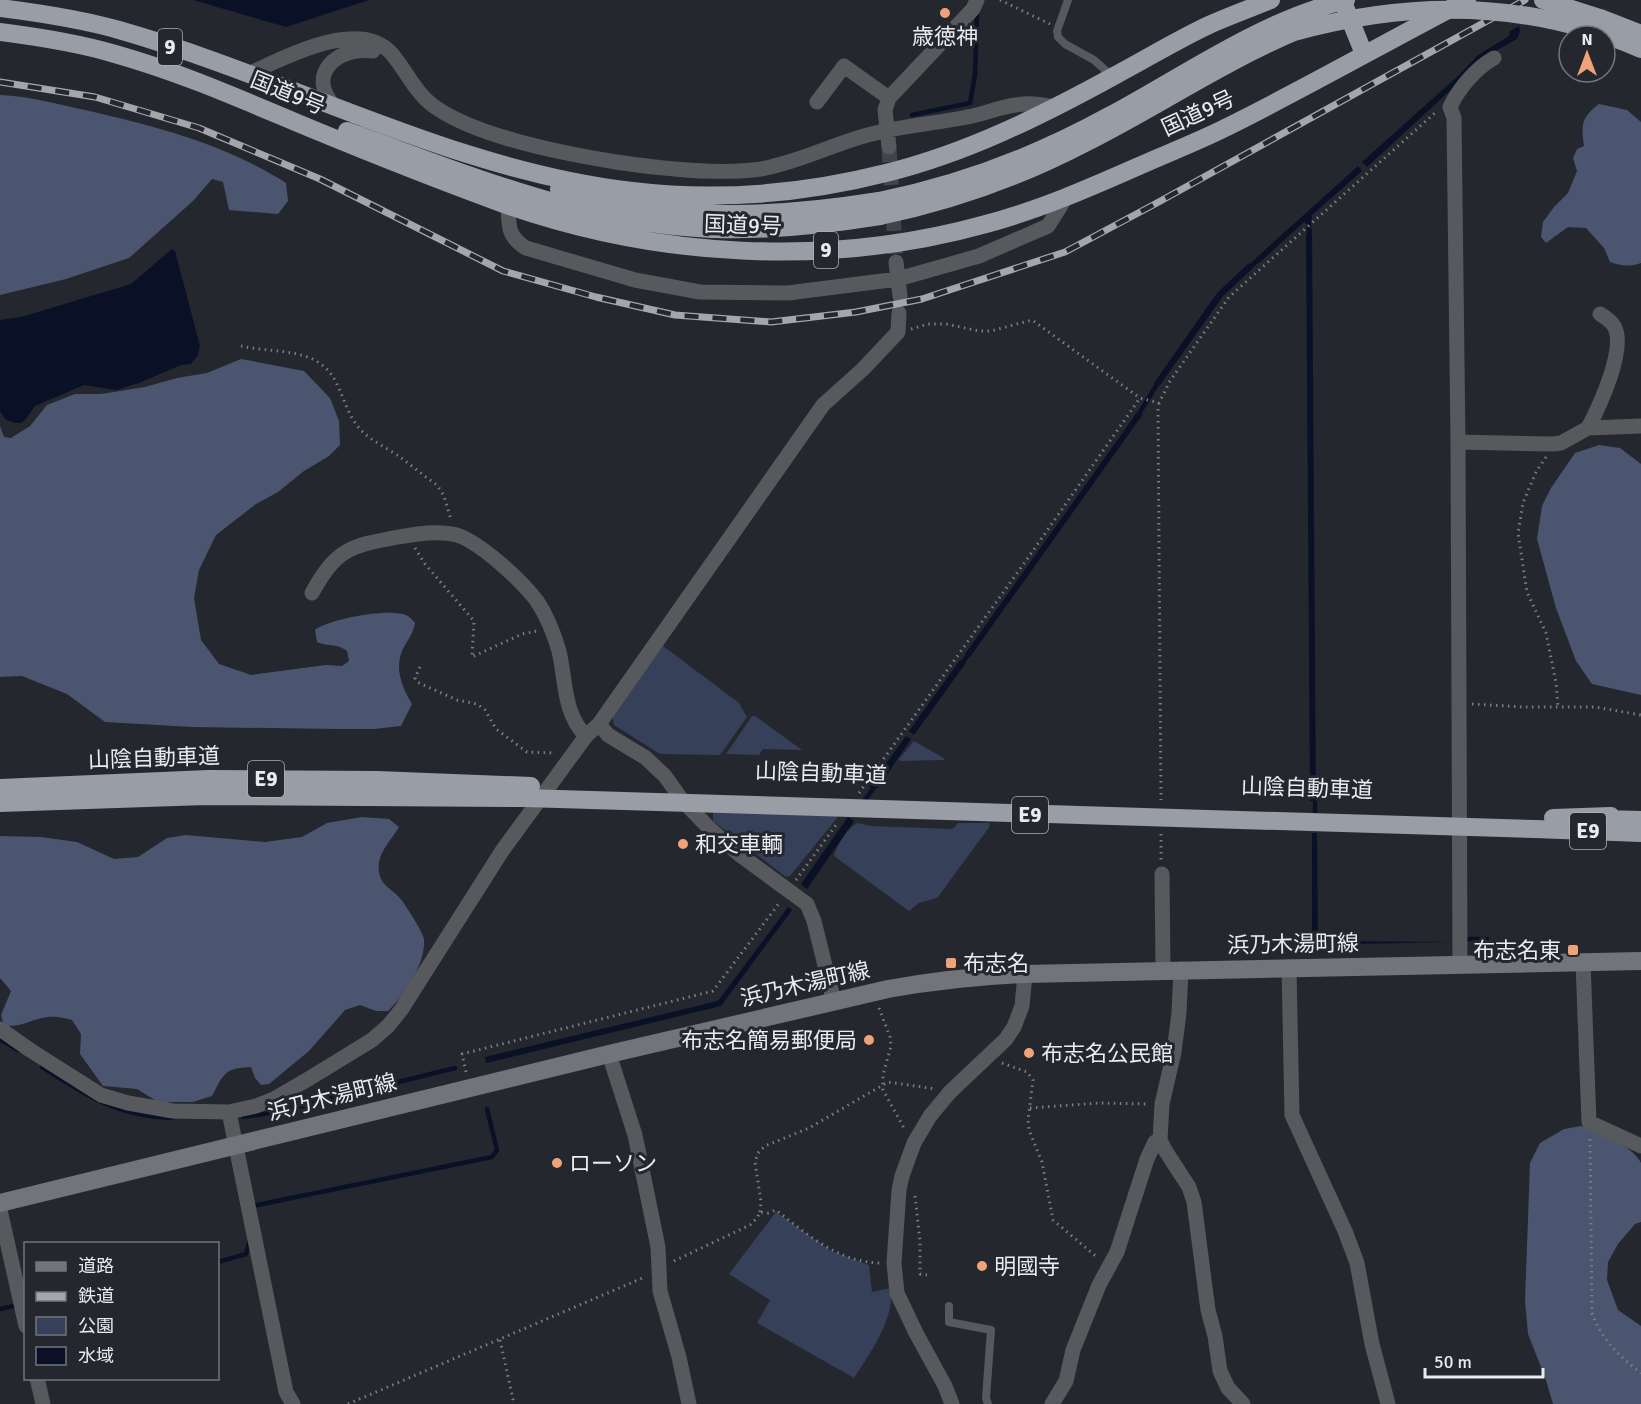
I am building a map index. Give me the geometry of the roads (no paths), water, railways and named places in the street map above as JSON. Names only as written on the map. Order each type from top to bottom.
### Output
[{"type":"highway","name":"国道9号","points":[[0,8],[60,16],[119,30],[478,156],[583,183],[632,191],[681,195],[730,195],[782,192],[885,173],[978,143],[1056,107],[1208,26],[1271,0]]},
{"type":"highway","points":[[163,69],[250,95],[543,199],[628,219],[701,228],[752,229],[794,228],[880,208],[1040,151],[1111,116],[1261,32],[1318,8],[1344,0],[1364,54]]},
{"type":"highway","name":"国道9号","points":[[0,32],[56,40],[111,52],[163,69],[406,168],[508,205],[598,231],[682,247],[750,251],[811,251],[918,239],[985,225],[1065,199],[1224,129],[1364,54],[1441,7],[1467,0]]},
{"type":"highway","points":[[1543,0],[1641,34]]},
{"type":"highway","points":[[335,107],[428,146],[490,168],[589,198],[691,214],[754,215],[836,208],[921,207],[962,195],[1025,171],[1120,125],[1268,44],[1320,22],[1367,8],[1433,1],[1499,4],[1570,21],[1641,49]]},
{"type":"highway","name":"山陰自動車道","points":[[0,788],[208,779],[377,780],[528,792]]},
{"type":"highway","name":"山陰自動車道","points":[[0,803],[205,796],[528,792],[735,795],[1541,822],[1638,830]]},
{"type":"highway","points":[[1541,822],[1641,815]]},
{"type":"main road","name":"浜乃木湯町線","points":[[0,1203],[609,1054],[929,981],[1025,974],[1641,961]]},
{"type":"street","points":[[889,147],[885,110],[889,98],[973,9],[977,0]]},
{"type":"street","points":[[248,74],[310,46],[344,40],[374,42],[384,47],[398,62],[421,95],[437,108],[458,120],[553,149],[616,162],[707,171],[759,169],[805,158],[864,136],[964,118],[1015,105],[1033,103],[1056,107]]},
{"type":"street","points":[[335,107],[328,100],[322,84],[328,66],[335,59],[343,54],[362,50],[398,62]]},
{"type":"street","points":[[1460,965],[1458,442],[1454,118],[1450,107],[1456,94],[1486,62],[1494,58]]},
{"type":"street","points":[[817,102],[844,66],[889,98]]},
{"type":"street","points":[[508,205],[509,230],[515,241],[526,248],[635,280],[699,292],[788,293],[898,279],[979,256],[1048,226],[1065,199]]},
{"type":"street","points":[[896,262],[900,296]]},
{"type":"street","points":[[0,1029],[101,1095],[128,1103],[172,1111],[229,1112],[256,1106],[274,1099],[372,1040],[401,1010],[496,860],[586,736],[599,724],[823,405],[863,369],[898,332],[899,313]]},
{"type":"street","points":[[1587,428],[1596,412],[1617,349],[1616,331],[1613,324],[1600,314]]},
{"type":"street","points":[[1458,442],[1553,444],[1561,443],[1587,428],[1641,426]]},
{"type":"street","points":[[312,593],[322,575],[341,553],[348,549],[410,535],[441,533],[456,535],[472,542],[492,557],[536,601],[550,627],[559,651],[572,718],[586,736]]},
{"type":"street","points":[[599,724],[608,735],[646,758],[665,776],[682,800],[710,830],[807,904],[814,921],[834,1002]]},
{"type":"street","points":[[1162,873],[1179,1013],[1174,1052],[1162,1104],[1160,1140],[1188,1187],[1194,1202],[1208,1310],[1215,1336],[1220,1371],[1228,1388],[1243,1404]]},
{"type":"street","points":[[1583,962],[1589,1122],[1641,1146]]},
{"type":"street","points":[[1289,967],[1292,1115],[1345,1231],[1357,1263],[1372,1344],[1388,1404]]},
{"type":"street","points":[[952,1404],[897,1293],[894,1263],[900,1183],[918,1137],[930,1116],[950,1092],[1006,1039],[1018,1018],[1024,994],[1025,974]]},
{"type":"street","points":[[609,1054],[635,1135],[658,1247],[660,1291],[679,1357],[689,1404]]},
{"type":"street","points":[[229,1112],[286,1392],[293,1404]]},
{"type":"street","points":[[1052,1404],[1066,1381],[1073,1350],[1099,1285],[1117,1252],[1147,1159],[1155,1142],[1160,1140]]},
{"type":"street","points":[[0,1210],[24,1318]]},
{"type":"street","points":[[37,1380],[42,1404]]},
{"type":"lane","points":[[1068,0],[1058,28],[1060,41],[1094,60],[1113,77]]},
{"type":"lane","points":[[949,1306],[949,1322],[991,1330],[986,1398],[988,1404]]},
{"type":"water","points":[[193,0],[369,0],[286,27]]},
{"type":"water","points":[[1519,26],[1520,32],[1517,39],[1483,58],[1367,167],[1362,162],[1459,75],[1478,55],[1509,36],[1510,31]]},
{"type":"water","points":[[1358,166],[1362,171],[1312,215],[1306,224],[1304,222],[1259,263],[1256,258]]},
{"type":"water","points":[[1312,229],[1316,800],[1310,801],[1306,235]]},
{"type":"water","points":[[172,249],[175,251],[200,346],[198,355],[191,364],[181,365],[116,390],[84,385],[35,406],[21,423],[5,419],[0,411],[0,320],[21,317],[131,284]]},
{"type":"water","points":[[1249,263],[1253,268],[1223,296],[1160,385],[1154,383],[1217,293]]},
{"type":"water","points":[[1138,411],[1143,414],[970,657],[965,654]]},
{"type":"water","points":[[960,660],[965,664],[914,735],[909,731]]},
{"type":"water","points":[[906,736],[911,739],[878,788],[869,787]]},
{"type":"water","points":[[848,817],[854,821],[807,889],[801,884]]},
{"type":"water","points":[[1312,833],[1317,833],[1318,941],[1450,942],[1312,945]]},
{"type":"water","points":[[788,907],[792,910],[721,1006],[486,1063],[485,1057],[718,1001]]},
{"type":"waterway","points":[[912,115],[970,103],[975,75],[977,13]]},
{"type":"waterway","points":[[1309,216],[1309,238]]},
{"type":"waterway","points":[[1248,269],[1262,256]]},
{"type":"waterway","points":[[1137,417],[1159,381]]},
{"type":"waterway","points":[[960,666],[971,651]]},
{"type":"waterway","points":[[863,803],[877,783]]},
{"type":"waterway","points":[[1315,795],[1315,817]]},
{"type":"waterway","points":[[1469,939],[1487,939]]},
{"type":"waterway","points":[[0,1039],[18,1050]]},
{"type":"waterway","points":[[42,1067],[73,1087],[118,1109],[135,1114],[172,1118]]},
{"type":"waterway","points":[[243,1117],[277,1112],[455,1068]]},
{"type":"waterway","points":[[252,1206],[492,1157],[497,1150],[487,1109]]},
{"type":"waterway","points":[[219,1262],[246,1254],[249,1243]]},
{"type":"waterway","points":[[0,1309],[18,1305]]},
{"type":"tunnel","points":[[889,147],[896,262]]},
{"type":"railway","points":[[0,82],[95,97],[199,128],[320,179],[503,271],[596,297],[675,315],[771,322],[856,312],[922,299],[1065,252],[1525,0]]},
{"type":"place","name":"歳徳神","points":[[945,13]]},
{"type":"place","name":"和交車輌","points":[[683,844]]},
{"type":"place","name":"布志名東","points":[[1573,950]]},
{"type":"place","name":"布志名","points":[[951,963]]},
{"type":"place","name":"布志名簡易郵便局","points":[[869,1040]]},
{"type":"place","name":"布志名公民館","points":[[1029,1053]]},
{"type":"place","name":"ローソン","points":[[557,1163]]},
{"type":"place","name":"明國寺","points":[[982,1266]]}]
